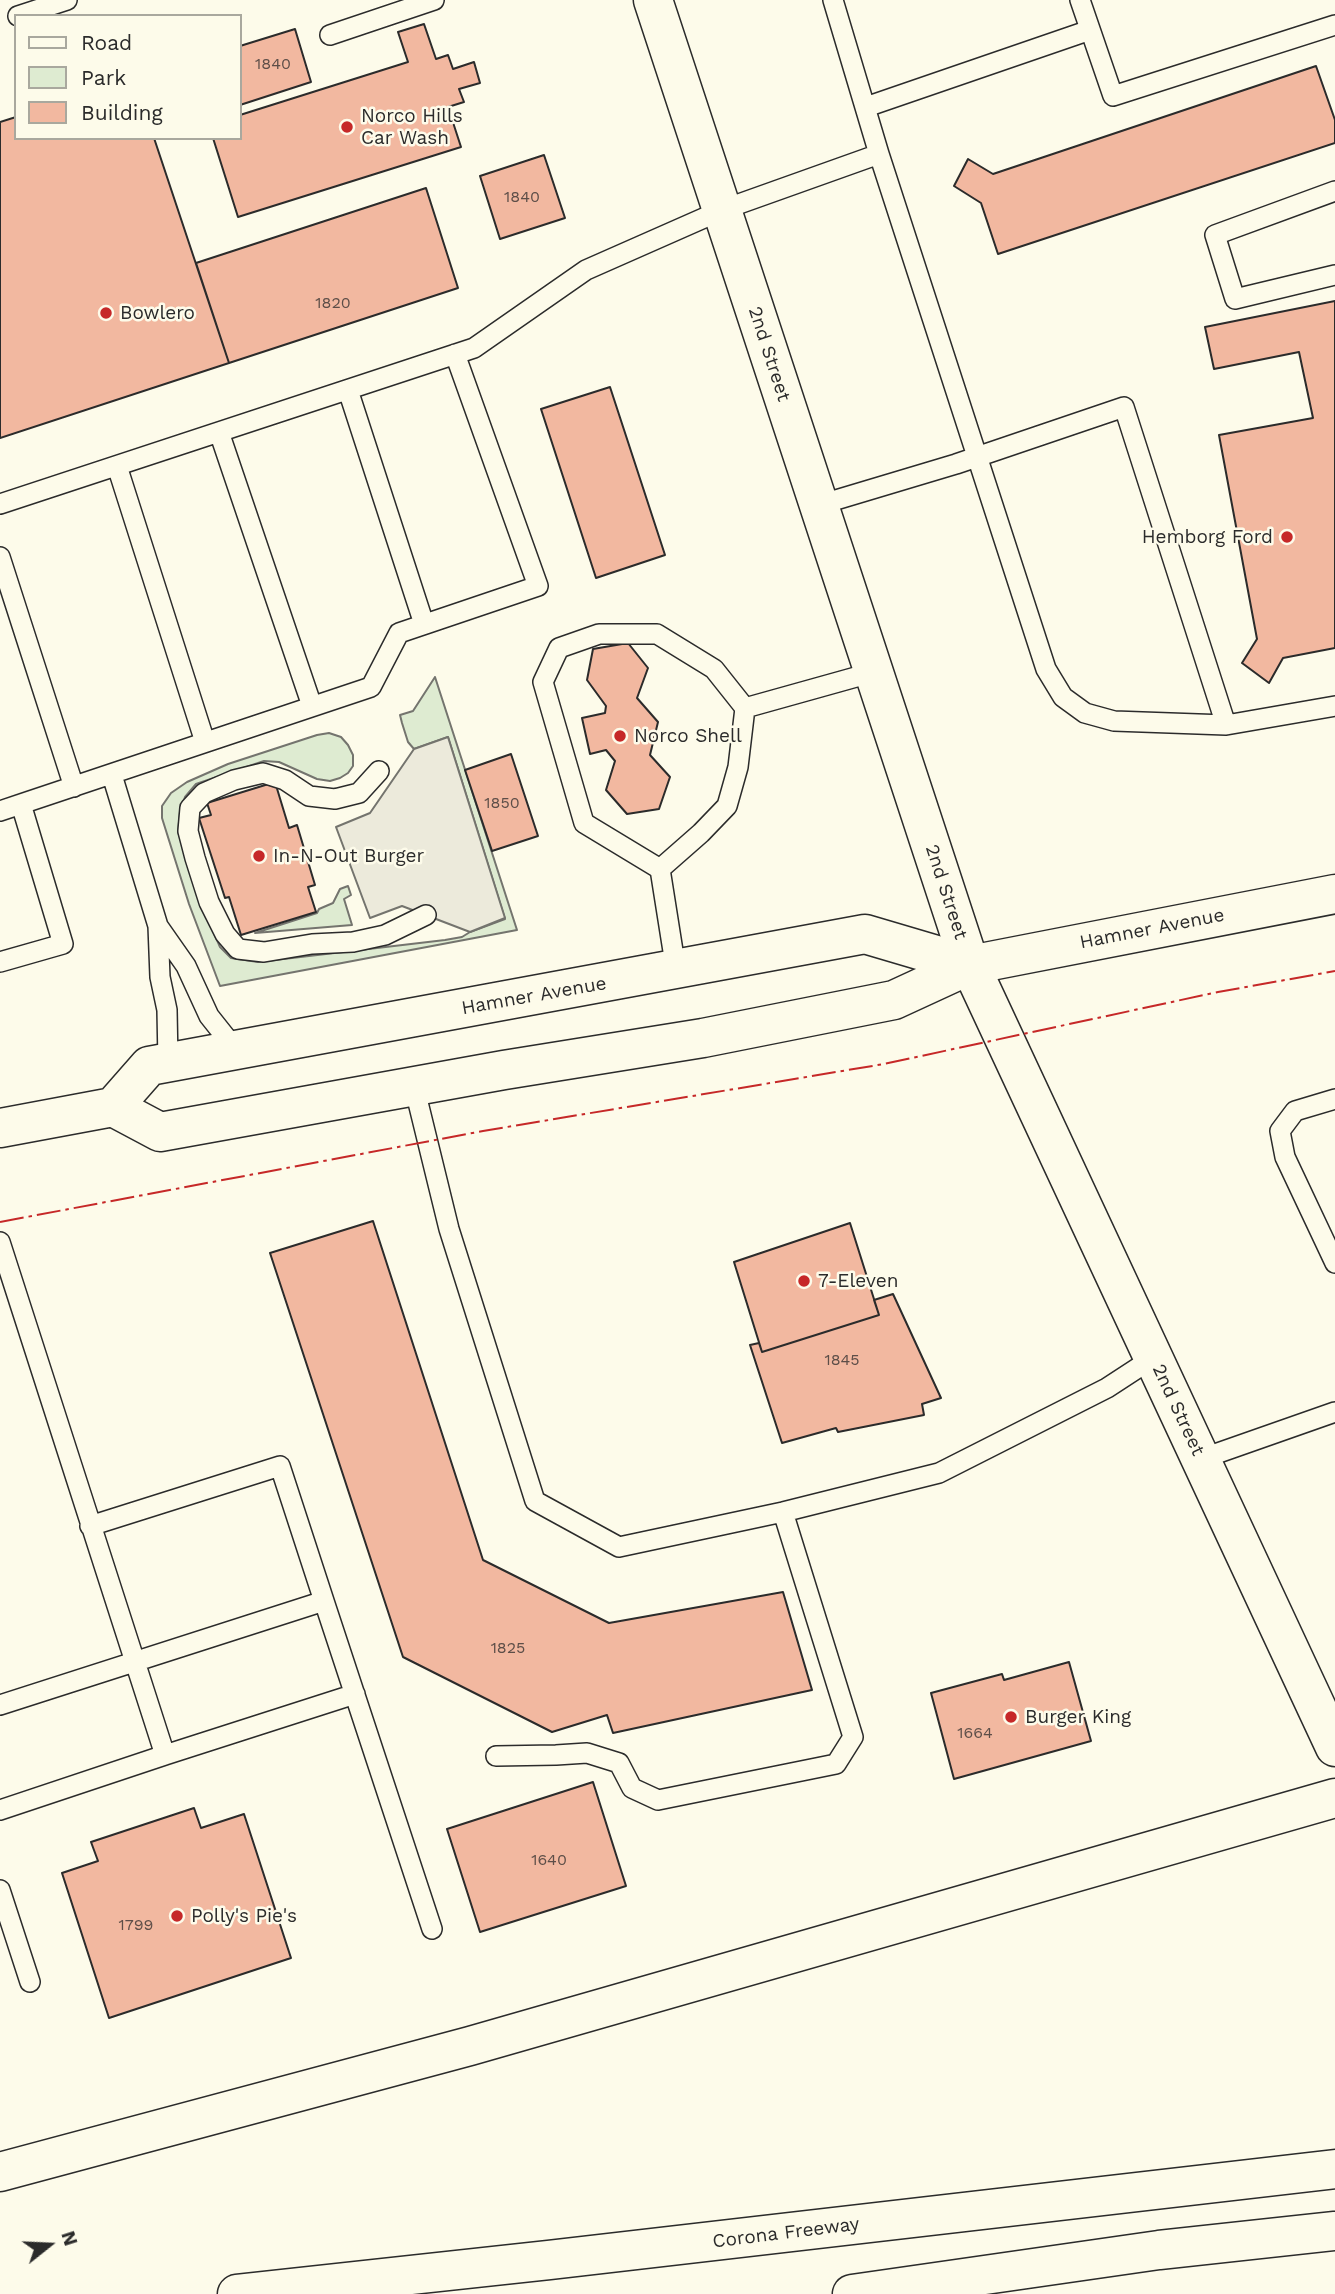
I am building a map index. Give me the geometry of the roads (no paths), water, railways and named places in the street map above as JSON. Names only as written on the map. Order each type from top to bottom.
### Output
[{"type":"main road","name":"2nd Street","points":[[653,0],[970,965],[1335,1747]]},
{"type":"main road","name":"Hamner Avenue","points":[[970,965],[865,934],[149,1066],[113,1107],[160,1132],[703,1038],[894,1000],[970,965],[1335,894]]},
{"type":"main road","points":[[0,1128],[113,1107]]},
{"type":"main road","points":[[0,2172],[470,2046],[1335,1798]]},
{"type":"main road","name":"Corona Freeway","points":[[237,2294],[1335,2169]]},
{"type":"main road","points":[[852,2294],[1159,2250],[1335,2231]]},
{"type":"lane","points":[[23,14],[66,0]]},
{"type":"lane","points":[[330,35],[434,0]]},
{"type":"lane","points":[[833,0],[976,457],[1046,669],[1063,697],[1086,713],[1114,721],[1226,725],[1335,706]]},
{"type":"lane","points":[[1080,0],[1113,96],[1335,25]]},
{"type":"lane","points":[[866,107],[1090,30]]},
{"type":"lane","points":[[0,504],[474,348],[586,270],[722,210],[879,154]]},
{"type":"lane","points":[[1335,191],[1215,235],[1235,299],[1335,275]]},
{"type":"lane","points":[[0,811],[370,687],[399,633],[538,586],[455,354]]},
{"type":"lane","points":[[348,390],[424,624]]},
{"type":"lane","points":[[819,505],[976,457],[1124,407],[1226,725]]},
{"type":"lane","points":[[219,432],[312,706]]},
{"type":"lane","points":[[117,466],[205,742]]},
{"type":"lane","points":[[0,557],[74,787]]},
{"type":"lane","points":[[660,869],[727,806],[738,767],[745,708],[714,669],[657,634],[599,634],[559,648],[543,682],[584,823],[660,869],[676,970]]},
{"type":"lane","points":[[745,708],[874,672]]},
{"type":"lane","points":[[379,771],[359,793],[335,799],[309,796],[285,780],[263,773],[234,780],[204,793],[190,808],[188,831],[209,902],[225,934],[238,949],[264,952],[312,943],[353,942],[385,935],[426,915]]},
{"type":"lane","points":[[112,775],[158,926],[160,977],[167,1010],[168,1062]]},
{"type":"lane","points":[[0,962],[63,944],[21,804]]},
{"type":"lane","points":[[158,926],[186,965],[209,1016],[236,1051]]},
{"type":"lane","points":[[415,1086],[449,1229],[535,1501],[619,1547],[783,1512],[939,1473],[1107,1388],[1153,1358]]},
{"type":"lane","points":[[1335,1099],[1316,1102],[1295,1111],[1280,1131],[1285,1157],[1335,1263]]},
{"type":"lane","points":[[0,1242],[165,1755]]},
{"type":"lane","points":[[1200,1459],[1335,1412]]},
{"type":"lane","points":[[90,1525],[280,1466],[432,1929]]},
{"type":"lane","points":[[496,1756],[587,1752],[619,1763],[632,1788],[658,1801],[836,1764],[853,1737],[783,1512]]},
{"type":"lane","points":[[0,1705],[324,1601]]},
{"type":"lane","points":[[0,1810],[355,1694]]},
{"type":"lane","points":[[0,1890],[30,1982]]},
{"type":"place","name":"Norco Hills Car Wash","points":[[347,127]]},
{"type":"place","name":"Bowlero","points":[[106,313]]},
{"type":"place","name":"Hemborg Ford","points":[[1287,537]]},
{"type":"place","name":"Norco Shell","points":[[620,736]]},
{"type":"place","name":"In-N-Out Burger","points":[[259,856]]},
{"type":"place","name":"7-Eleven","points":[[804,1281]]},
{"type":"place","name":"Burger King","points":[[1011,1717]]},
{"type":"place","name":"Polly's Pie's","points":[[177,1916]]}]
